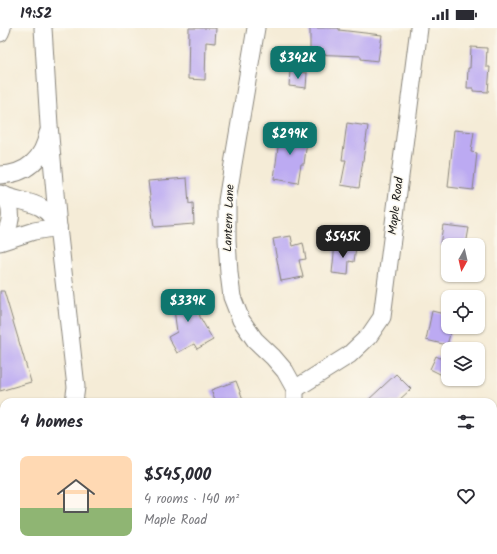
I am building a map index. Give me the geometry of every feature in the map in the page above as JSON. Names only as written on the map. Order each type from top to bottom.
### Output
[{"type":"street","points":[[0,33],[2,28]]},
{"type":"street","points":[[43,28],[49,124],[58,227],[76,388],[75,398]]},
{"type":"street","name":"Lantern Lane","points":[[256,28],[227,201],[229,273],[232,297],[241,320],[255,340],[285,371],[295,396]]},
{"type":"street","name":"Maple Road","points":[[295,396],[349,355],[369,336],[382,316],[419,28]]},
{"type":"street","points":[[0,176],[16,173],[29,167],[33,163],[44,148],[49,124]]},
{"type":"street","points":[[2,194],[30,202],[44,209],[50,214],[58,227]]},
{"type":"street","points":[[0,241],[7,230],[11,218],[10,205],[2,194]]},
{"type":"street","points":[[0,241],[34,231],[58,227]]},
{"type":"building","points":[[189,28],[216,28],[215,43],[206,42],[205,80],[188,79]]},
{"type":"building","points":[[310,28],[339,28],[339,30],[382,35],[378,61],[361,59],[361,56],[310,54]]},
{"type":"building","points":[[471,47],[487,48],[486,67],[490,67],[488,92],[473,91],[473,88],[467,88]]},
{"type":"building","points":[[290,71],[307,73],[306,88],[289,86]]},
{"type":"building","points":[[347,123],[368,126],[359,188],[341,185],[346,160],[342,160]]},
{"type":"building","points":[[454,130],[474,132],[471,152],[477,153],[473,190],[448,187]]},
{"type":"building","points":[[280,131],[308,134],[304,164],[301,164],[298,183],[274,179]]},
{"type":"building","points":[[187,178],[189,204],[193,203],[194,224],[154,227],[148,181]]},
{"type":"building","points":[[443,225],[469,228],[467,238],[441,238]]},
{"type":"building","points":[[291,236],[293,246],[303,243],[306,259],[299,260],[303,277],[281,281],[273,239]]},
{"type":"building","points":[[335,244],[356,247],[354,262],[349,261],[348,275],[332,273]]},
{"type":"building","points":[[0,291],[4,291],[31,382],[0,391]]},
{"type":"building","points":[[196,292],[200,317],[213,340],[197,349],[194,344],[177,353],[168,337],[177,332],[172,294]]},
{"type":"building","points":[[432,311],[441,313],[441,334],[450,334],[448,342],[441,342],[441,344],[426,340]]},
{"type":"building","points":[[436,356],[441,358],[441,374],[430,369]]},
{"type":"building","points":[[396,374],[411,389],[401,398],[370,398]]},
{"type":"building","points":[[236,381],[242,398],[214,398],[211,390]]}]
